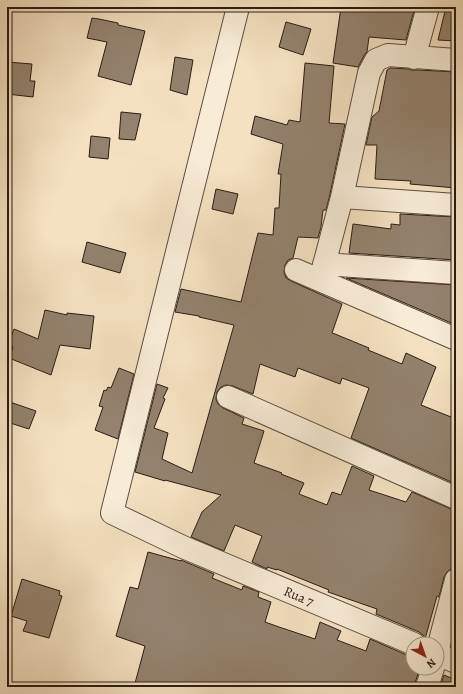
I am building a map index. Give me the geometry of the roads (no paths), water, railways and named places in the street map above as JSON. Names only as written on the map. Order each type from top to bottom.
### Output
[{"type":"street","name":"Rua 7","points":[[238,7],[112,513],[184,547],[405,640]]},
{"type":"street","points":[[414,58],[428,7]]},
{"type":"street","points":[[322,272],[342,197],[370,73],[376,60],[388,56],[456,60]]},
{"type":"street","points":[[342,197],[456,205]]},
{"type":"street","points":[[296,270],[322,272],[456,273]]},
{"type":"street","points":[[322,272],[456,339]]},
{"type":"street","points":[[228,397],[456,498]]},
{"type":"street","points":[[441,636],[456,580]]},
{"type":"street","points":[[445,657],[456,662]]},
{"type":"street","points":[[427,687],[430,676]]}]
